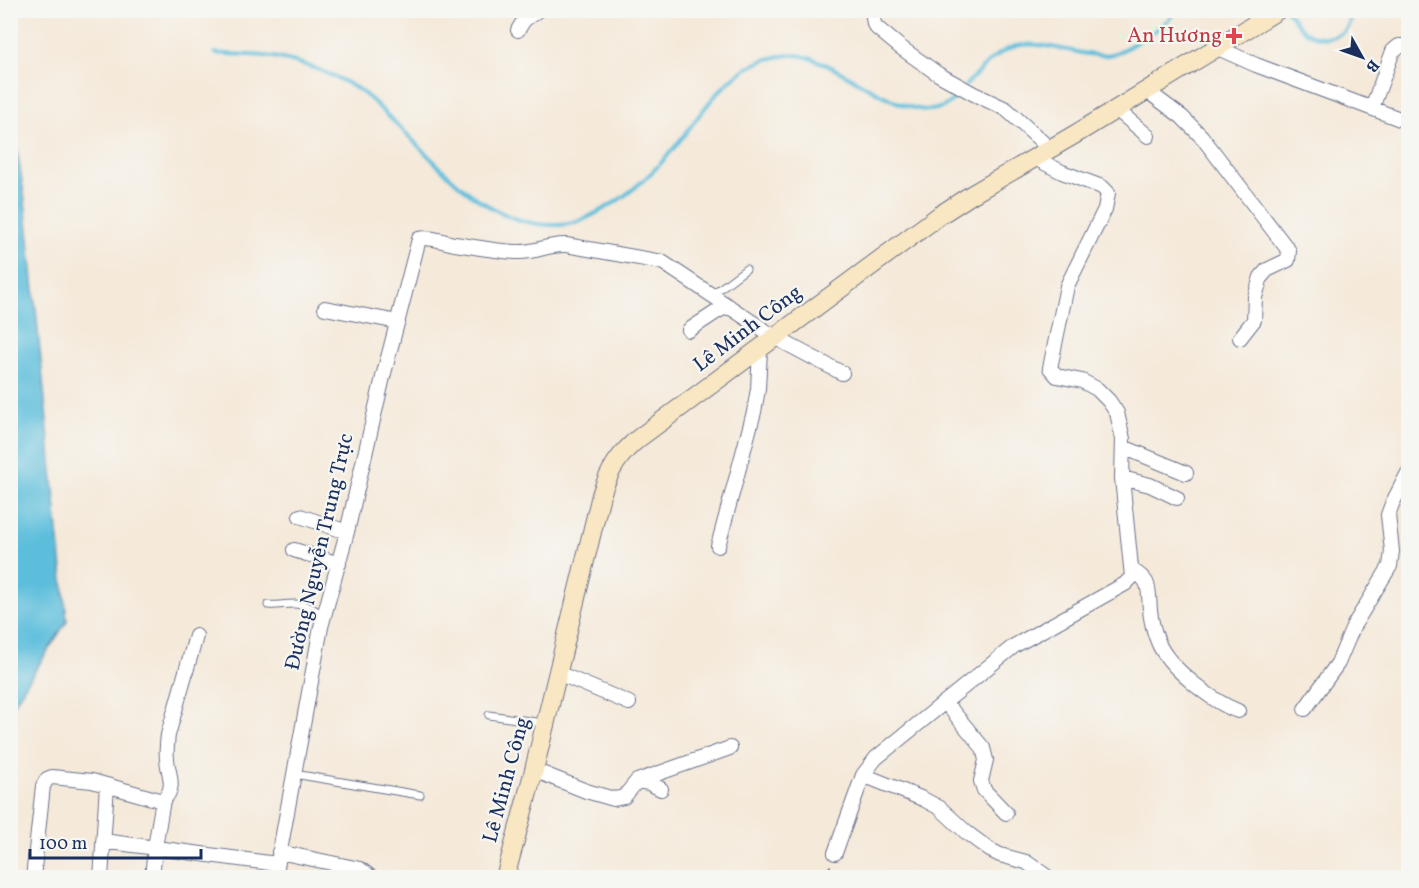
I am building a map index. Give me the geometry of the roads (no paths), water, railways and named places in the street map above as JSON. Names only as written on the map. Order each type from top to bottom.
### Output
[{"type":"main road","name":"Lê Minh Công","points":[[505,878],[546,724],[587,545],[603,488],[614,464],[629,446],[940,215],[1272,14]]},
{"type":"street","points":[[518,30],[524,20],[538,10]]},
{"type":"street","points":[[835,853],[863,775],[876,758],[1014,646],[1132,578],[1122,478],[1123,447],[1119,419],[1109,401],[1087,383],[1057,376],[1050,368],[1067,286],[1105,209],[1107,193],[1102,187],[1062,172],[1043,154],[1006,109],[967,91],[928,68],[881,33],[874,24],[872,10]]},
{"type":"street","points":[[1372,108],[1393,51],[1399,45],[1408,46]]},
{"type":"street","points":[[1218,48],[1264,69],[1408,122]]},
{"type":"street","points":[[1146,90],[1182,117],[1202,137],[1285,242],[1289,251],[1288,260],[1267,270],[1261,277],[1255,297],[1254,320],[1240,338]]},
{"type":"street","points":[[1116,109],[1148,136]]},
{"type":"street","name":"Đường Nguyễn Trung Trực","points":[[277,864],[324,615],[339,564],[419,239],[427,238],[519,253],[532,252],[552,245],[566,245],[652,259],[670,266],[710,296]]},
{"type":"street","points":[[710,296],[776,338],[842,373]]},
{"type":"street","points":[[689,330],[729,306]]},
{"type":"street","points":[[325,308],[398,322]]},
{"type":"street","points":[[718,546],[759,389],[760,350]]},
{"type":"street","points":[[1123,447],[1186,473]]},
{"type":"street","points":[[1305,709],[1338,663],[1360,614],[1390,566],[1392,550],[1389,515],[1392,504],[1408,473]]},
{"type":"street","points":[[1122,478],[1150,485],[1177,498]]},
{"type":"street","points":[[300,516],[347,532]]},
{"type":"street","points":[[294,550],[339,564]]},
{"type":"street","points":[[1132,570],[1142,577],[1148,587],[1152,622],[1165,655],[1207,694],[1226,707],[1238,711]]},
{"type":"street","points":[[152,878],[154,847],[163,800],[170,793],[171,783],[166,751],[168,735],[196,636]]},
{"type":"street","points":[[558,673],[629,703]]},
{"type":"street","points":[[945,702],[983,748],[986,760],[981,781],[984,790],[1006,813]]},
{"type":"street","points":[[534,770],[586,791],[614,799],[624,797],[637,781],[730,748]]},
{"type":"street","points":[[863,775],[940,808],[990,850],[1026,862],[1049,878]]},
{"type":"street","points":[[33,878],[44,782],[52,777],[86,780],[145,798],[163,800]]},
{"type":"street","points":[[637,781],[662,789]]},
{"type":"street","points":[[101,878],[107,785]]},
{"type":"street","points":[[103,842],[277,864],[360,869],[372,878]]},
{"type":"lane","points":[[710,296],[746,269]]},
{"type":"lane","points":[[268,605],[294,603],[308,606],[324,615]]},
{"type":"lane","points":[[489,715],[546,724]]},
{"type":"lane","points":[[294,774],[420,795]]},
{"type":"water","points":[[10,106],[25,200],[67,621],[11,708]]},
{"type":"waterway","points":[[966,85],[998,55],[1021,45],[1032,44],[1092,55],[1116,53],[1156,30],[1176,10]]},
{"type":"waterway","points":[[1286,10],[1306,32],[1327,37],[1333,37],[1345,30],[1352,10]]},
{"type":"waterway","points":[[215,53],[259,55],[284,59],[345,82],[368,97],[444,171],[485,204],[507,216],[531,223],[558,225],[584,219],[628,193],[669,154],[720,90],[751,66],[770,58],[791,55],[808,57],[893,101],[914,108],[933,110],[951,102],[961,90]]},
{"type":"place","name":"An Hương","points":[[1234,36]]}]
